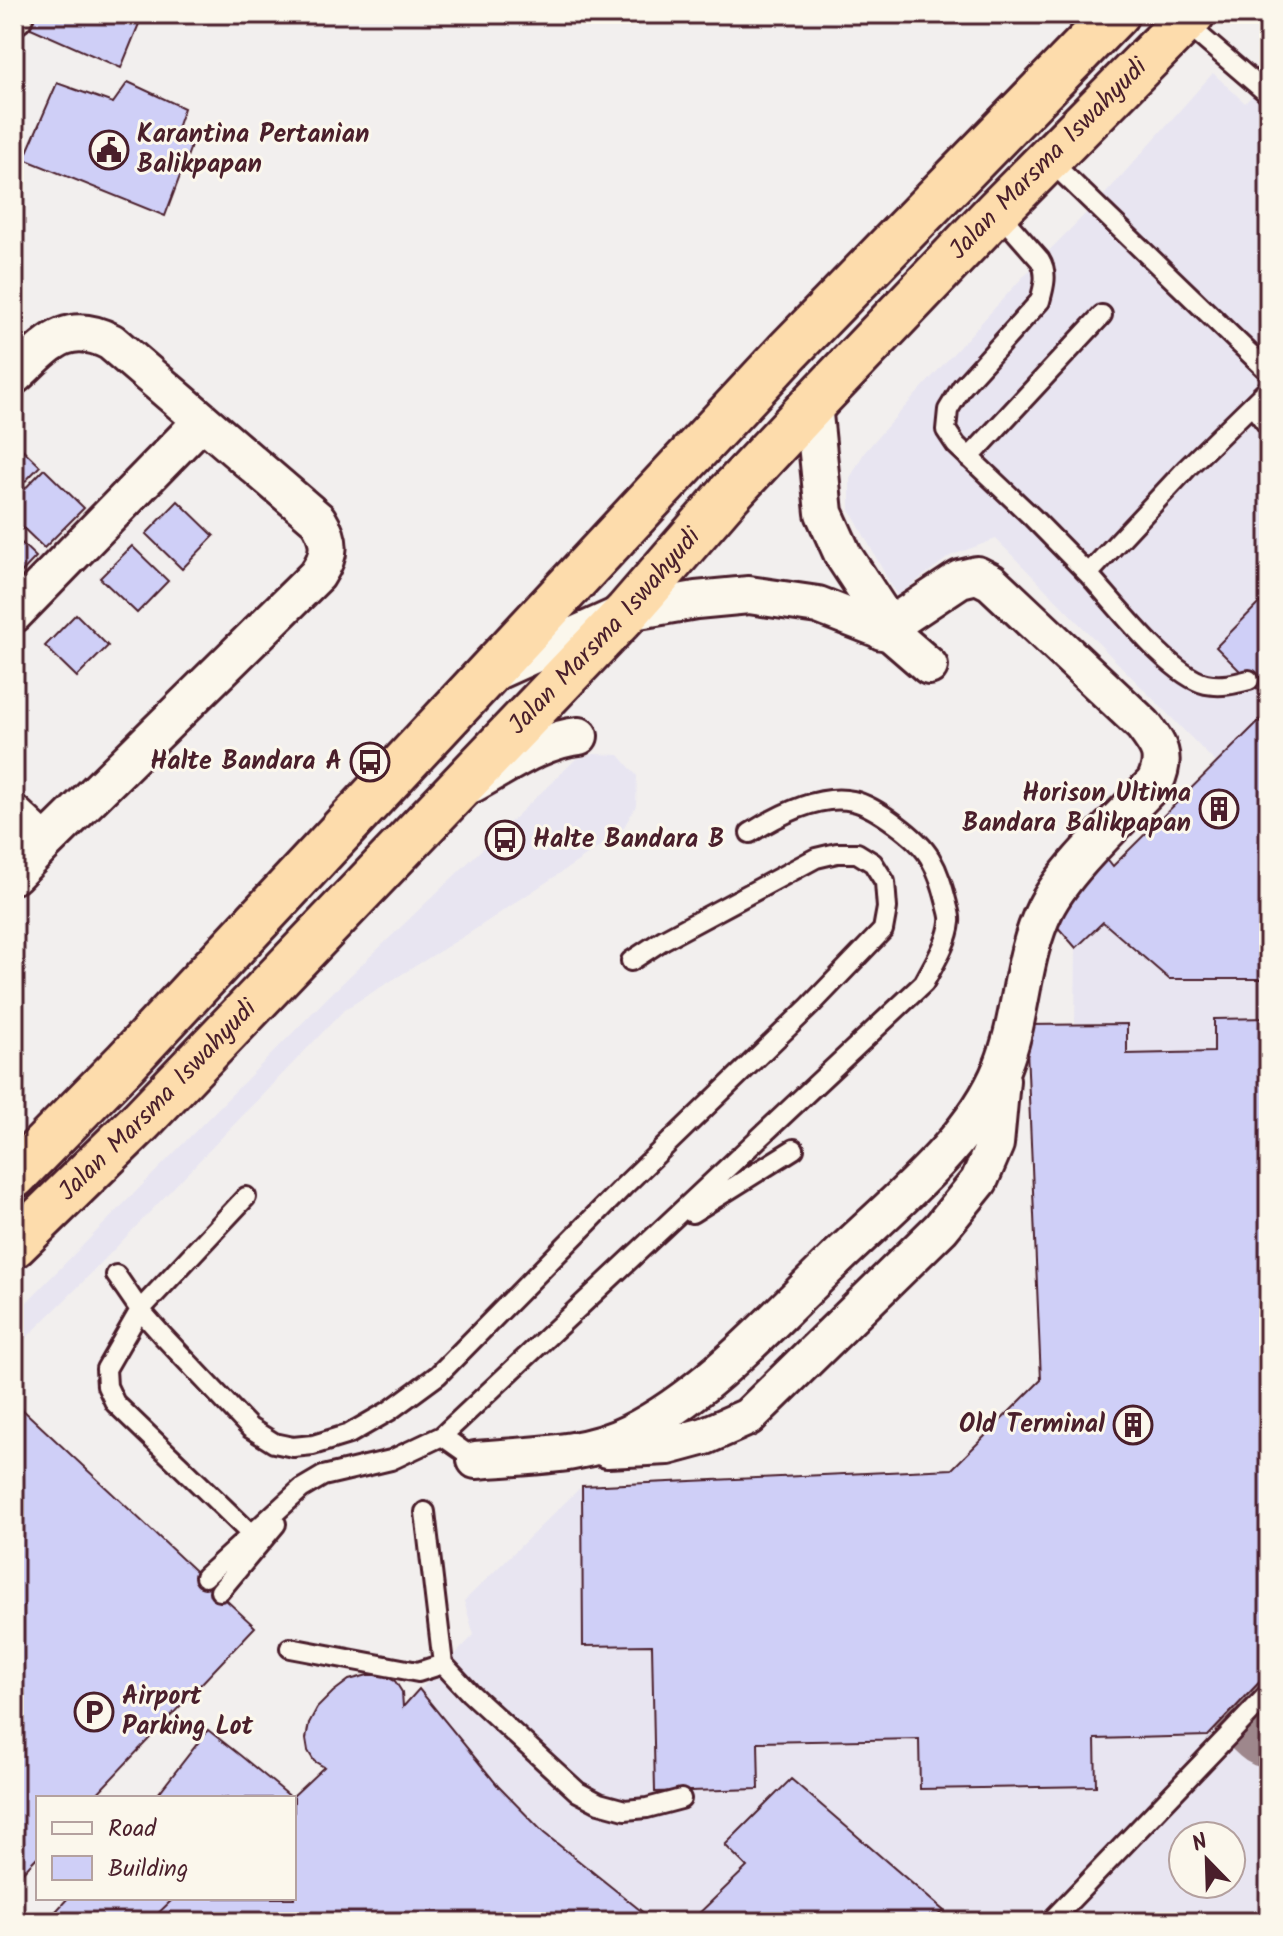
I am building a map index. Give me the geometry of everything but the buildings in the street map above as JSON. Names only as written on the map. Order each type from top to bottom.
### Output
[{"type":"highway","name":"Jalan Marsma Iswahyudi","points":[[14,1176],[126,1062],[789,350],[1116,14]]},
{"type":"highway","name":"Jalan Marsma Iswahyudi","points":[[14,1245],[141,1121],[627,612],[729,494],[813,404],[1184,17]]},
{"type":"street","points":[[14,376],[47,346],[67,334],[82,331],[111,342],[318,520],[329,543],[326,561],[317,575],[14,875]]},
{"type":"street","points":[[813,404],[824,513],[843,555],[888,630],[929,666]]},
{"type":"street","points":[[14,614],[202,421]]},
{"type":"street","points":[[476,1460],[592,1449],[668,1446],[705,1436],[748,1417],[941,1228],[979,1181],[995,1144],[1002,1067],[1034,937],[1044,910],[1061,882],[1155,782],[1161,768],[1161,756],[1143,725],[991,582],[977,575],[960,579],[888,630]]},
{"type":"street","points":[[484,677],[627,612],[696,600],[749,595],[818,605],[888,630]]},
{"type":"street","points":[[451,795],[535,751],[568,737],[579,736]]},
{"type":"street","points":[[14,814],[45,843]]},
{"type":"street","points":[[592,1449],[631,1433],[676,1405],[745,1347],[938,1160],[974,1118],[1002,1067]]},
{"type":"lane","points":[[1184,17],[1269,95]]},
{"type":"lane","points":[[1048,159],[1269,372]]},
{"type":"lane","points":[[997,211],[1044,266],[1045,284],[1040,301],[962,387],[948,410],[946,430],[956,445],[1088,574],[1170,663],[1186,676],[1204,684],[1227,686],[1249,680]]},
{"type":"lane","points":[[969,458],[1102,315]]},
{"type":"lane","points":[[1088,574],[1187,468],[1269,388]]},
{"type":"lane","points":[[1252,405],[1269,427]]},
{"type":"lane","points":[[205,1577],[301,1489],[323,1476],[391,1460],[442,1436],[924,983],[943,946],[951,921],[942,883],[929,855],[895,824],[852,800],[818,802],[783,812],[750,833]]},
{"type":"lane","points":[[116,1275],[140,1310],[250,1428],[274,1443],[293,1447],[313,1445],[349,1434],[376,1419],[438,1375],[623,1187],[810,1006],[883,930],[887,908],[885,882],[873,863],[857,853],[837,853],[816,858],[663,940],[631,961]]},
{"type":"lane","points":[[656,1235],[794,1149]]},
{"type":"lane","points":[[246,1197],[140,1310],[106,1369],[107,1386],[115,1403],[252,1535]]},
{"type":"lane","points":[[442,1436],[476,1460]]},
{"type":"lane","points":[[220,1591],[301,1489]]},
{"type":"lane","points":[[425,1512],[443,1664],[481,1704],[578,1792],[599,1803],[625,1810],[681,1799]]},
{"type":"lane","points":[[290,1648],[418,1672],[443,1664]]},
{"type":"lane","points":[[1050,1922],[1269,1693]]},
{"type":"shaded area","points":[[1213,73],[1245,103],[1269,78],[1269,1922],[46,1922],[296,1900],[296,1796],[293,1796],[324,1767],[314,1761],[306,1739],[309,1723],[317,1708],[349,1680],[368,1675],[404,1706],[474,1635],[464,1601],[582,1486],[952,1469],[1041,1381],[1026,1025],[1075,1024],[1076,948],[1047,915],[1105,856],[1113,866],[1216,763],[996,539],[950,556],[897,596],[850,510],[850,478],[864,453],[1021,279],[1107,192]]},
{"type":"shaded area","points":[[594,754],[619,755],[637,776],[636,806],[624,827],[604,844],[471,932],[345,1009],[14,1350],[14,1315],[329,996],[576,759]]},
{"type":"shaded area","points":[[208,1730],[291,1796],[157,1796]]},
{"type":"taxiway","points":[[1253,1710],[1269,1725]]},
{"type":"place","name":"Karantina Pertanian Balikpapan","points":[[109,150]]},
{"type":"place","name":"Halte Bandara A","points":[[370,762]]},
{"type":"place","name":"Horison Ultima Bandara Balikpapan","points":[[1219,809]]},
{"type":"place","name":"Halte Bandara B","points":[[505,840]]},
{"type":"place","name":"Old Terminal","points":[[1133,1425]]},
{"type":"place","name":"Airport Parking Lot","points":[[94,1712]]}]
